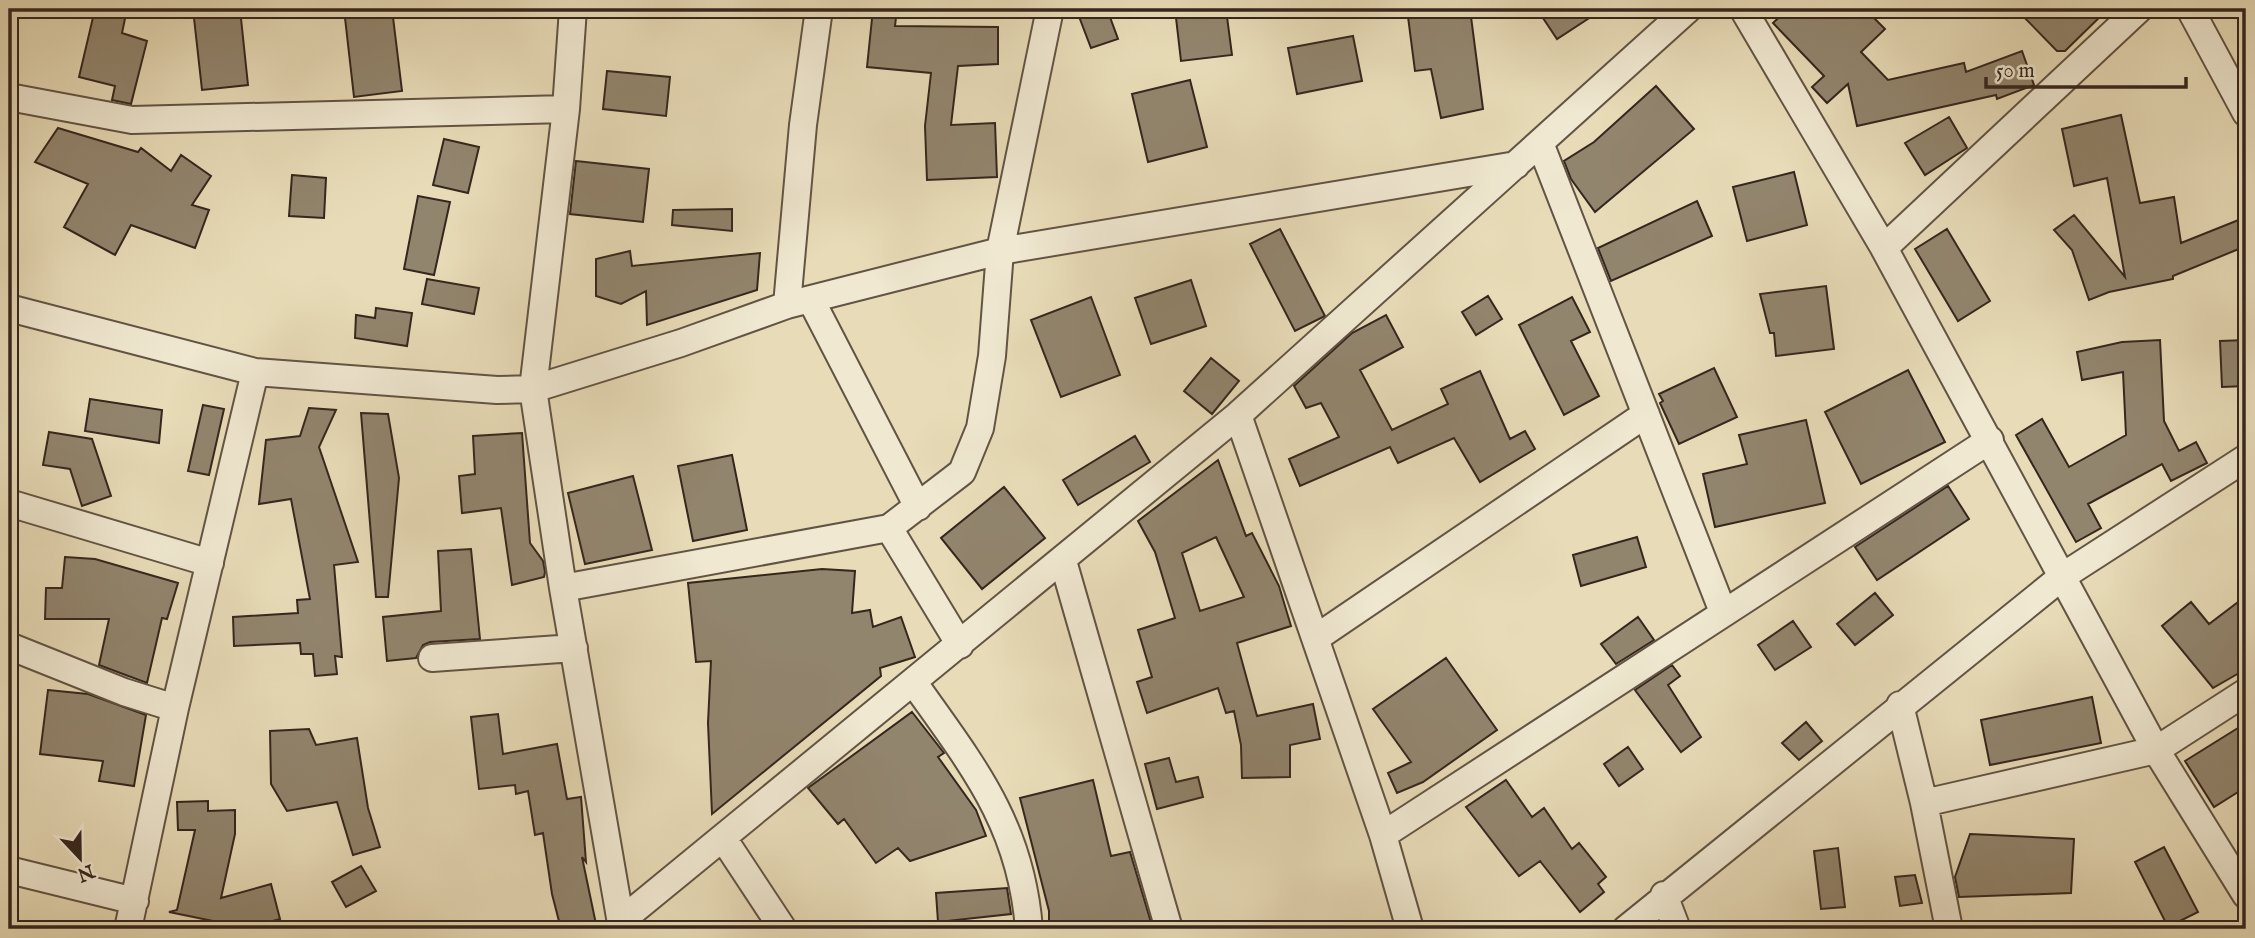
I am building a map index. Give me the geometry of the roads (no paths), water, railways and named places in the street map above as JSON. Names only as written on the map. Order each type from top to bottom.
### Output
[{"type":"street","points":[[573,9],[566,109],[533,389],[563,588],[622,925]]},
{"type":"street","points":[[819,9],[803,125],[799,303],[918,507]]},
{"type":"street","points":[[563,588],[889,528],[962,472],[981,428],[992,356],[1000,251],[1049,9]]},
{"type":"street","points":[[622,925],[723,838],[1238,415],[1688,9]]},
{"type":"street","points":[[1744,9],[1884,248],[2156,750],[2246,895]]},
{"type":"street","points":[[1884,248],[2139,9]]},
{"type":"street","points":[[2190,9],[2246,113]]},
{"type":"street","points":[[9,97],[132,120],[566,109]]},
{"type":"street","points":[[1540,143],[1723,612]]},
{"type":"street","points":[[9,309],[255,372],[497,390],[533,389],[799,303],[1000,251],[1516,166]]},
{"type":"street","points":[[128,929],[175,708],[255,372]]},
{"type":"street","points":[[1316,638],[1646,414]]},
{"type":"street","points":[[1238,415],[1383,835],[1410,929]]},
{"type":"street","points":[[1383,835],[1990,440]]},
{"type":"street","points":[[1626,929],[1664,895],[1734,842],[1900,705],[2063,576],[2246,458]]},
{"type":"street","points":[[9,503],[210,563]]},
{"type":"street","points":[[889,528],[960,645]]},
{"type":"street","points":[[1063,561],[1170,929]]},
{"type":"street","points":[[9,646],[124,692],[175,708]]},
{"type":"street","points":[[432,658],[574,648]]},
{"type":"street","points":[[914,683],[974,767],[1008,828],[1026,891],[1029,929]]},
{"type":"street","points":[[1924,803],[2156,750],[2246,692]]},
{"type":"street","points":[[1900,705],[1924,803],[1949,929]]},
{"type":"street","points":[[723,838],[783,929]]},
{"type":"street","points":[[9,870],[135,901]]},
{"type":"street","points":[[1664,895],[1677,929]]}]
